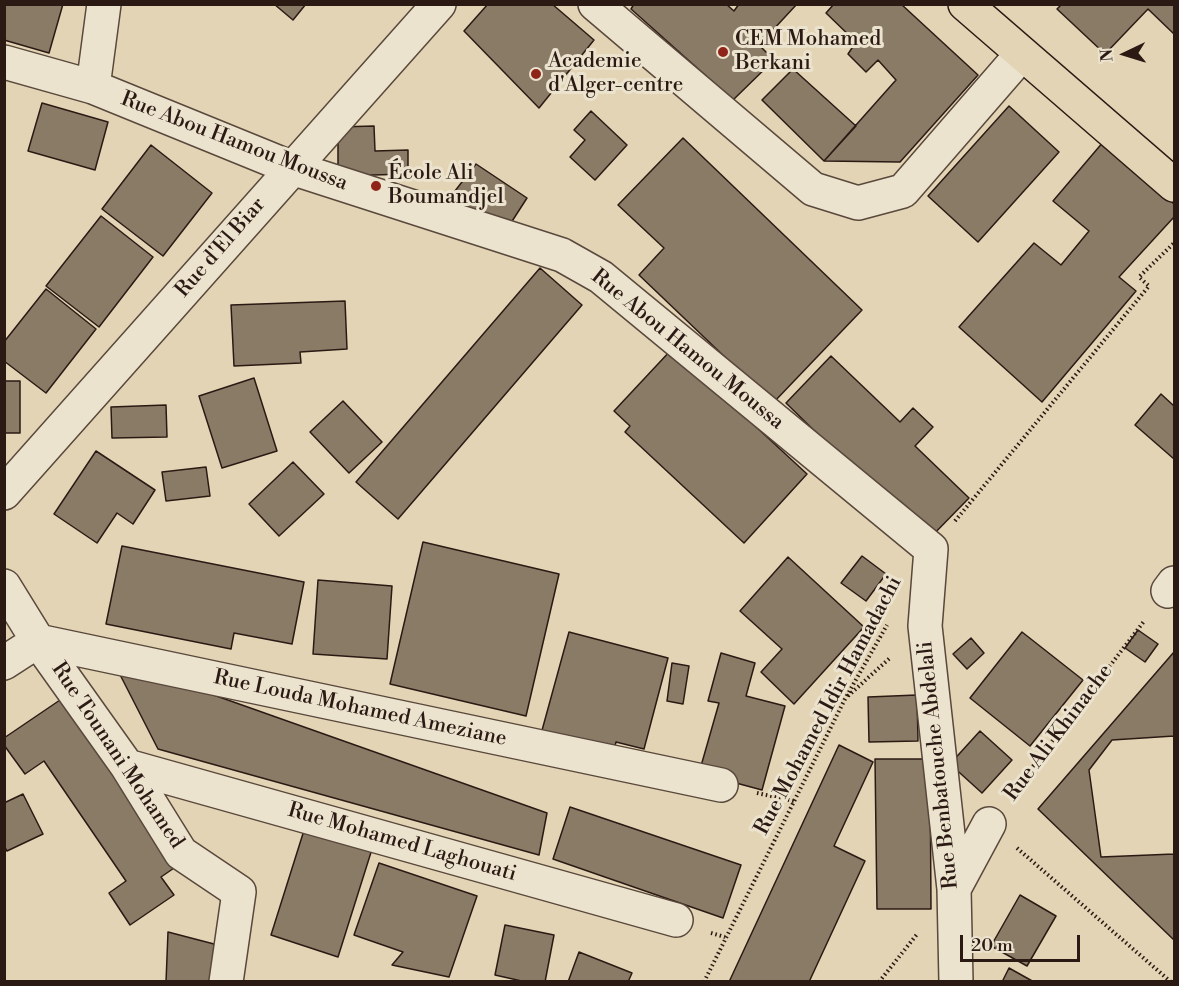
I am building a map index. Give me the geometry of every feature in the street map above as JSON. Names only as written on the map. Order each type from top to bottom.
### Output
[{"type":"main road","points":[[965,4],[1021,55],[1174,185]]},
{"type":"street","points":[[93,87],[104,4]]},
{"type":"street","name":"Rue d'El Biar","points":[[4,493],[439,4]]},
{"type":"street","points":[[595,4],[813,189],[858,203],[903,191],[1021,55]]},
{"type":"street","name":"Rue Abou Hamou Moussa","points":[[4,62],[93,87],[292,168],[562,255],[601,277],[931,549]]},
{"type":"street","name":"Rue Benbatouche Abdelali","points":[[931,549],[925,626],[954,889],[956,981]]},
{"type":"street","name":"Rue Tounani Mohamed","points":[[4,586],[38,641],[127,766],[182,853],[239,892],[226,981]]},
{"type":"street","points":[[4,663],[38,641]]},
{"type":"street","name":"Rue Louda Mohamed Ameziane","points":[[38,641],[722,785]]},
{"type":"street","name":"Rue Mohamed Laghouati","points":[[127,766],[676,920]]},
{"type":"street","points":[[954,889],[989,824]]},
{"type":"path","points":[[931,549],[1149,286],[1139,277],[1174,243]]},
{"type":"path","name":"Rue Ali Khinache","points":[[989,824],[1171,587]]},
{"type":"path","name":"Rue Mohamed Idir Hamadachi","points":[[704,981],[845,699],[891,619]]},
{"type":"path","points":[[845,699],[925,626]]},
{"type":"path","points":[[989,824],[1171,981]]},
{"type":"building","points":[[4,4],[63,4],[49,53],[4,40]]},
{"type":"building","points":[[274,4],[306,4],[293,20]]},
{"type":"building","name":"Academie d'Alger-centre","points":[[488,4],[552,4],[594,40],[539,108],[464,31]]},
{"type":"building","name":"CEM Mohamed Berkani","points":[[634,4],[726,4],[734,11],[739,4],[797,4],[759,45],[774,60],[733,100],[631,9]]},
{"type":"building","points":[[834,4],[901,4],[978,75],[900,162],[824,161],[896,80],[878,60],[866,72],[848,54],[856,42],[826,13]]},
{"type":"building","points":[[1062,4],[1174,4],[1174,34],[1148,9],[1105,54],[1057,9]]},
{"type":"building","points":[[793,69],[856,126],[824,161],[762,100]]},
{"type":"building","points":[[42,103],[108,122],[95,170],[28,151]]},
{"type":"building","points":[[1009,106],[1059,152],[978,242],[928,196]]},
{"type":"building","points":[[591,111],[627,145],[595,180],[570,157],[585,140],[574,130]]},
{"type":"building","points":[[374,126],[375,151],[408,150],[408,174],[338,176],[338,127]]},
{"type":"building","points":[[683,138],[862,310],[773,403],[639,275],[664,248],[618,205]]},
{"type":"building","points":[[1104,141],[1174,204],[1174,217],[1119,277],[1136,291],[1042,402],[959,327],[1034,243],[1061,265],[1089,231],[1053,201]]},
{"type":"building","points":[[151,145],[212,193],[163,256],[102,209]]},
{"type":"building","points":[[476,164],[527,198],[507,229],[444,205]]},
{"type":"building","points":[[101,216],[153,257],[99,327],[46,286]]},
{"type":"building","points":[[540,268],[582,305],[398,519],[356,482]]},
{"type":"building","points":[[46,289],[96,329],[46,393],[4,361],[4,342]]},
{"type":"building","points":[[345,301],[347,349],[300,352],[301,363],[234,366],[231,305]]},
{"type":"building","points":[[672,349],[807,474],[744,543],[625,432],[630,426],[614,411]]},
{"type":"building","points":[[831,356],[900,422],[913,408],[933,427],[915,446],[969,498],[927,541],[786,403]]},
{"type":"building","points":[[254,378],[277,451],[222,468],[199,396]]},
{"type":"building","points":[[4,381],[20,381],[20,433],[4,433]]},
{"type":"building","points":[[1161,394],[1174,406],[1174,459],[1135,425]]},
{"type":"building","points":[[343,401],[382,442],[349,473],[310,432]]},
{"type":"building","points":[[166,405],[167,437],[112,438],[111,407]]},
{"type":"building","points":[[96,451],[155,490],[133,524],[117,513],[97,543],[54,514]]},
{"type":"building","points":[[293,462],[324,494],[279,536],[249,504]]},
{"type":"building","points":[[206,467],[210,496],[166,501],[162,472]]},
{"type":"building","points":[[423,542],[559,574],[526,716],[390,684]]},
{"type":"building","points":[[122,546],[304,582],[292,644],[234,633],[231,649],[106,624]]},
{"type":"building","points":[[862,556],[886,574],[866,601],[841,583]]},
{"type":"building","points":[[788,557],[864,627],[794,704],[761,672],[782,649],[740,611]]},
{"type":"building","points":[[318,580],[392,586],[387,659],[313,654]]},
{"type":"building","points":[[1138,630],[1158,644],[1145,662],[1125,648]]},
{"type":"building","points":[[569,632],[668,658],[644,749],[616,742],[613,754],[541,734]]},
{"type":"building","points":[[1022,632],[1083,680],[1030,746],[970,698]]},
{"type":"building","points":[[971,638],[984,653],[967,669],[953,654]]},
{"type":"building","points":[[1174,652],[1174,940],[1038,809]]},
{"type":"building","points":[[721,653],[755,663],[746,696],[785,706],[762,790],[699,773],[719,703],[708,701]]},
{"type":"building","points":[[112,659],[547,813],[539,855],[158,749]]},
{"type":"building","points":[[672,663],[689,666],[683,704],[667,701]]},
{"type":"building","points":[[917,695],[918,741],[869,742],[868,697]]},
{"type":"building","points":[[63,698],[177,866],[161,877],[174,895],[130,925],[109,893],[126,881],[44,761],[25,774],[4,745],[4,738]]},
{"type":"building","points":[[980,731],[1012,760],[982,793],[950,764]]},
{"type":"building","points":[[1174,736],[1174,854],[1101,857],[1089,770],[1112,740]]},
{"type":"building","points":[[839,745],[873,762],[834,846],[865,861],[809,982],[729,982]]},
{"type":"building","points":[[875,759],[930,759],[931,909],[877,909]]},
{"type":"building","points":[[23,794],[43,834],[7,851],[4,846],[4,803]]},
{"type":"building","points":[[570,807],[741,865],[723,918],[553,859]]},
{"type":"building","points":[[306,824],[373,846],[338,957],[271,935]]},
{"type":"building","points":[[379,863],[477,896],[449,977],[392,965],[403,952],[354,935]]},
{"type":"building","points":[[1020,895],[1056,916],[1027,966],[991,946]]},
{"type":"building","points":[[505,925],[554,935],[545,982],[526,982],[495,975]]},
{"type":"building","points":[[168,932],[214,944],[213,982],[166,982]]},
{"type":"building","points":[[579,952],[632,973],[628,982],[568,982]]},
{"type":"building","points":[[1009,968],[1034,982],[1002,982]]},
{"type":"place","name":"CEM Mohamed Berkani","points":[[723,52]]},
{"type":"place","name":"Academie d'Alger-centre","points":[[536,74]]},
{"type":"place","name":"École Ali Boumandjel","points":[[376,186]]}]
